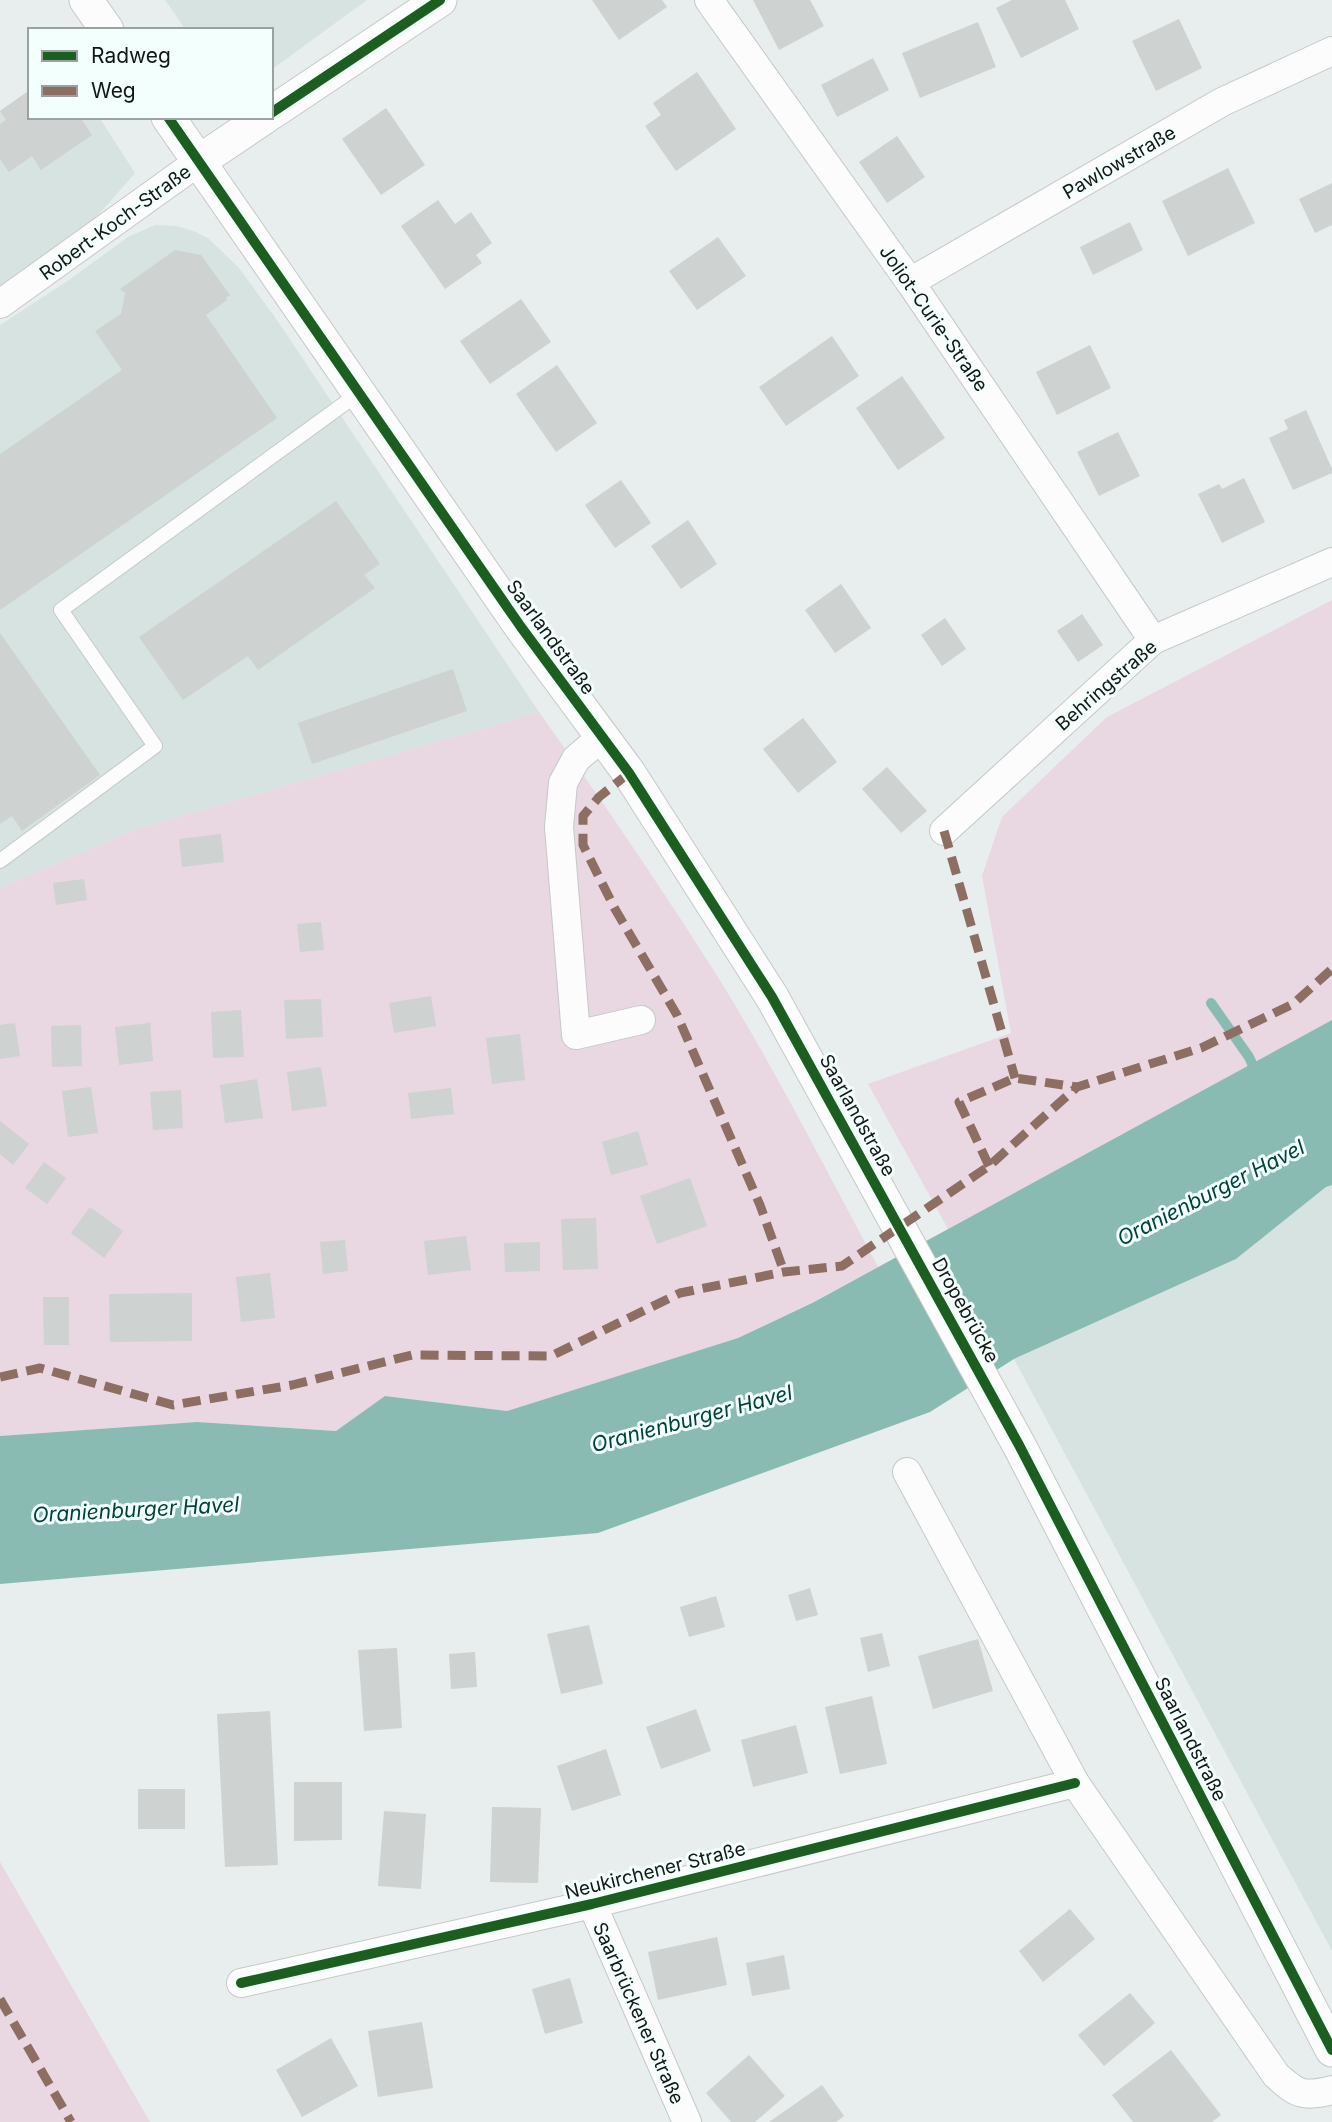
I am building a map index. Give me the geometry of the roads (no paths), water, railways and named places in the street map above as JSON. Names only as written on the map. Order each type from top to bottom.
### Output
[{"type":"street","points":[[86,0],[106,28]]},
{"type":"street","points":[[273,112],[440,0]]},
{"type":"street","name":"Joliot-Curie-Straße","points":[[709,0],[910,282],[1153,640]]},
{"type":"street","name":"Pawlowstraße","points":[[910,282],[1222,102],[1332,51]]},
{"type":"street","name":"Saarlandstraße","points":[[169,119],[521,626],[603,736],[675,842],[772,997],[881,1193]]},
{"type":"street","name":"Robert-Koch-Straße","points":[[0,304],[262,119]]},
{"type":"street","name":"Behringstraße","points":[[944,831],[1153,640],[1332,562]]},
{"type":"street","points":[[603,736],[576,759],[563,783],[558,827],[576,1035],[641,1020]]},
{"type":"street","name":"Dropebrücke","points":[[881,1193],[1019,1445]]},
{"type":"street","name":"Saarlandstraße","points":[[1019,1445],[1332,2050]]},
{"type":"street","points":[[907,1472],[1075,1783],[1276,2076],[1294,2091],[1313,2094],[1332,2090]]},
{"type":"street","name":"Neukirchener Straße","points":[[242,1983],[592,1904],[1075,1783]]},
{"type":"street","name":"Saarbrückener Straße","points":[[592,1904],[687,2122]]},
{"type":"lane","points":[[0,861],[155,746],[61,610],[359,393]]},
{"type":"water","name":"Oranienburger Havel","points":[[1332,1020],[1332,1185],[1236,1259],[1014,1359],[930,1412],[598,1533],[0,1584],[0,1436],[197,1422],[336,1431],[385,1396],[507,1411],[738,1338],[814,1302]]},
{"type":"waterway","points":[[1211,1003],[1249,1057],[1258,1077]]}]
